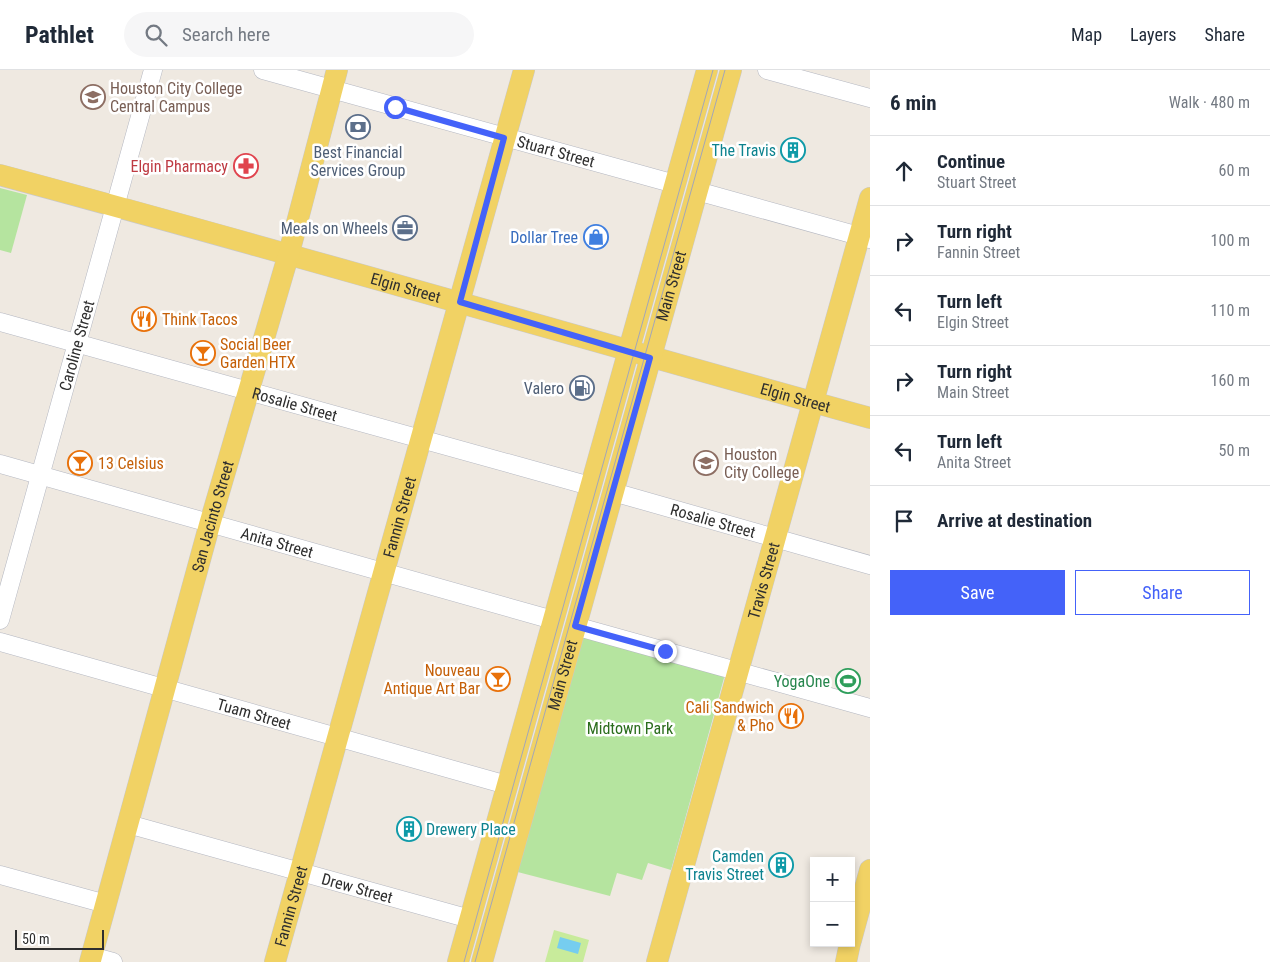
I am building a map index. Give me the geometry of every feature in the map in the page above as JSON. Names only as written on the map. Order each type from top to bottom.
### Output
[{"type":"main road","name":"Fannin Street","points":[[275,962],[423,438],[524,70]]},
{"type":"main road","name":"Main Street","points":[[458,962],[707,70]]},
{"type":"main road","name":"Main Street","points":[[482,962],[731,70]]},
{"type":"main road","name":"San Jacinto Street","points":[[90,959],[210,523],[250,392],[289,253],[334,80]]},
{"type":"main road","name":"Elgin Street","points":[[0,175],[289,253],[628,352],[870,418]]},
{"type":"main road","name":"Travis Street","points":[[657,962],[814,403],[865,237],[870,198]]},
{"type":"main road","points":[[855,928],[869,880]]},
{"type":"main road","points":[[846,962],[850,947]]},
{"type":"street","name":"Caroline Street","points":[[0,620],[153,70]]},
{"type":"street","name":"Stuart Street","points":[[263,70],[334,80],[504,138],[675,184]]},
{"type":"street","points":[[767,70],[870,98]]},
{"type":"street","points":[[697,190],[865,237]]},
{"type":"street","name":"Rosalie Street","points":[[0,322],[423,438],[590,486]]},
{"type":"street","name":"Anita Street","points":[[0,464],[553,620]]},
{"type":"street","name":"Rosalie Street","points":[[613,492],[870,565]]},
{"type":"street","points":[[575,626],[870,708]]},
{"type":"street","name":"Tuam Street","points":[[0,642],[507,785]]},
{"type":"street","name":"Drew Street","points":[[128,824],[300,874],[470,919]]},
{"type":"street","points":[[0,874],[106,904]]},
{"type":"street","points":[[90,959],[113,962]]},
{"type":"green space","points":[[0,188],[27,195],[11,253],[0,250]]},
{"type":"green space","name":"Midtown Park","points":[[583,637],[723,675],[724,678],[671,870],[648,863],[642,880],[617,873],[610,896],[510,870]]},
{"type":"green space","points":[[554,930],[589,940],[583,962],[545,962]]},
{"type":"water","points":[[560,937],[581,943],[578,954],[557,948]]},
{"type":"tram line","points":[[464,962],[713,70]]},
{"type":"tram line","points":[[475,962],[725,70]]},
{"type":"place","name":"Houston City College Central Campus","points":[[93,97]]},
{"type":"place","name":"Best Financial Services Group","points":[[358,127]]},
{"type":"place","name":"The Travis","points":[[793,150]]},
{"type":"place","name":"Elgin Pharmacy","points":[[246,166]]},
{"type":"place","name":"Meals on Wheels","points":[[405,228]]},
{"type":"place","name":"Dollar Tree","points":[[596,237]]},
{"type":"place","name":"Think Tacos","points":[[144,319]]},
{"type":"place","name":"Social Beer Garden HTX","points":[[203,353]]},
{"type":"place","name":"Valero","points":[[582,388]]},
{"type":"place","name":"13 Celsius","points":[[80,463]]},
{"type":"place","name":"Houston City College","points":[[706,463]]},
{"type":"place","name":"Nouveau Antique Art Bar","points":[[498,679]]},
{"type":"place","name":"YogaOne","points":[[848,681]]},
{"type":"place","name":"Cali Sandwich & Pho","points":[[791,716]]},
{"type":"place","name":"Drewery Place","points":[[409,829]]},
{"type":"place","name":"Camden Travis Street","points":[[781,865]]},
{"type":"route","points":[[395,107],[504,138],[460,302],[650,358],[575,626],[665,651]]}]
